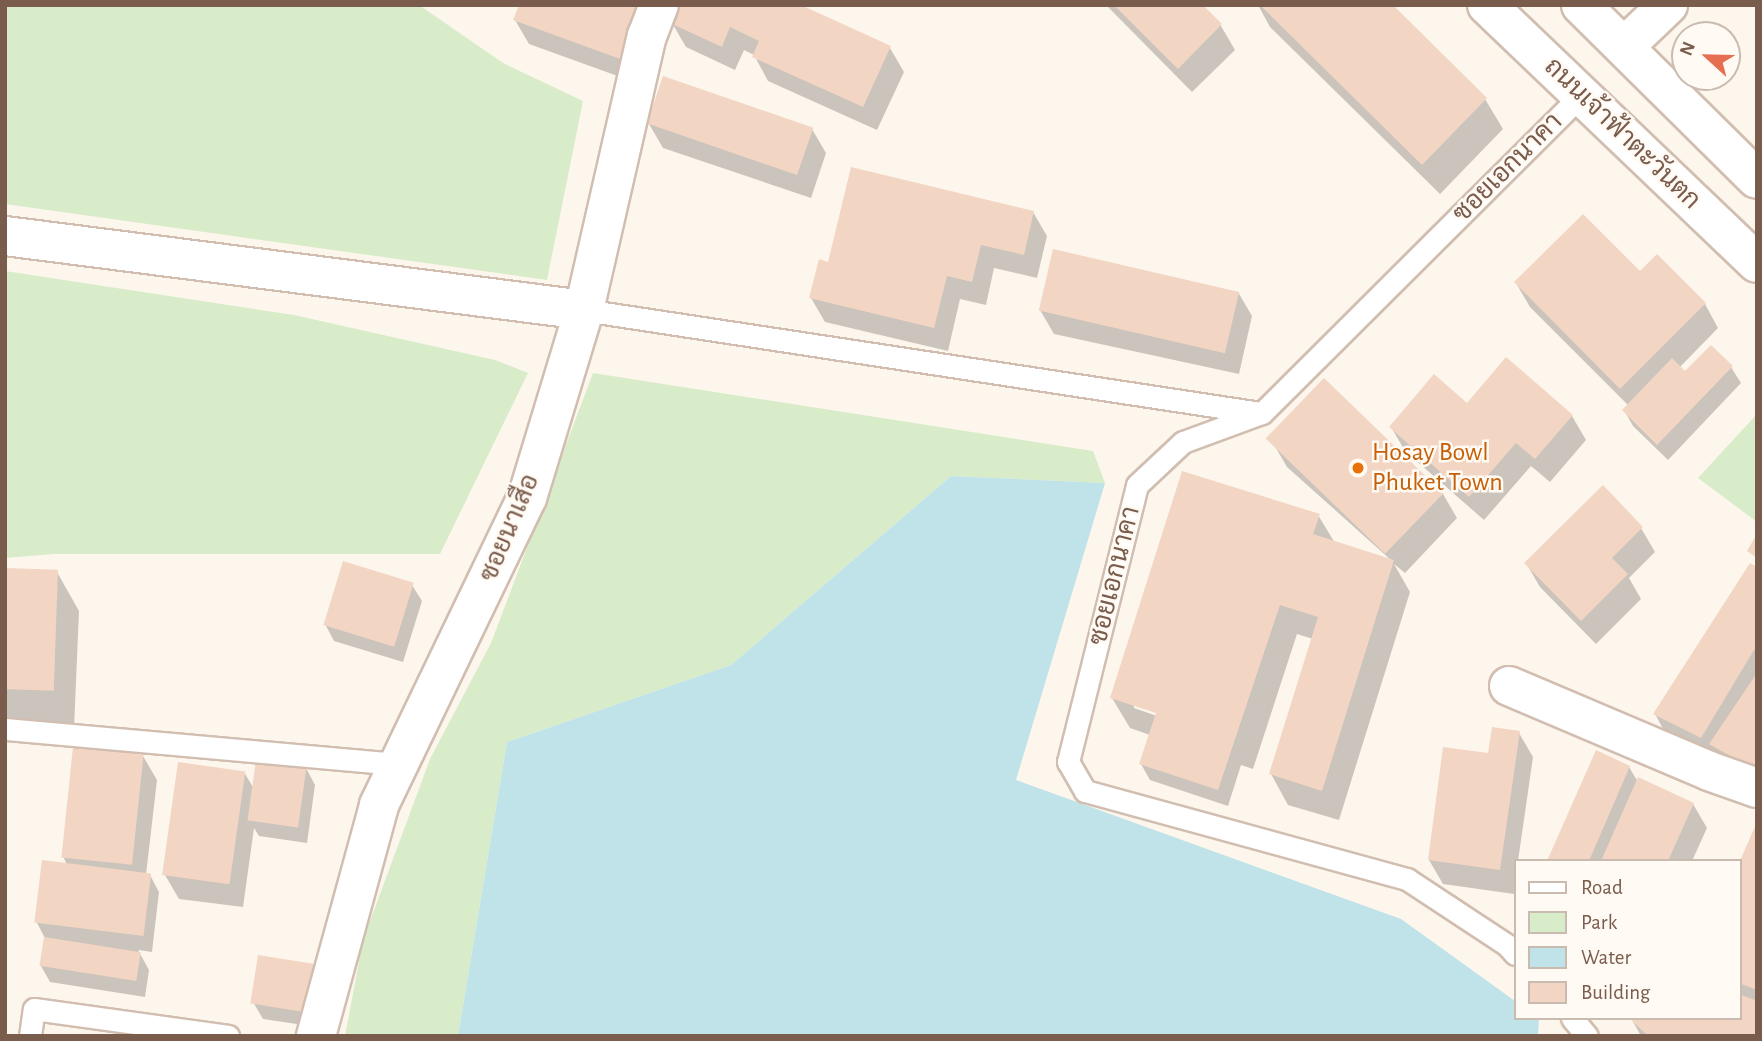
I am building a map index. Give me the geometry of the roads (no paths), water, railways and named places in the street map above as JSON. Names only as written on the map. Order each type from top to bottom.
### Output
[{"type":"street","name":"ซอยนาเสือ","points":[[316,1036],[379,805],[527,498],[584,310],[647,36],[659,5]]},
{"type":"street","name":"ถนนเจ้าฟ้าตะวันตก","points":[[1487,5],[1757,263]]},
{"type":"street","points":[[1581,5],[1757,179]]},
{"type":"street","points":[[1624,47],[1668,5]]},
{"type":"street","points":[[5,236],[584,310]]},
{"type":"street","points":[[1509,686],[1709,771],[1757,788]]},
{"type":"lane","name":"ซอยเอกนาคา","points":[[1514,953],[1507,945],[1407,879],[1085,791],[1068,762],[1137,485],[1183,442],[1262,414],[1581,95]]},
{"type":"lane","points":[[584,310],[1262,414]]},
{"type":"lane","points":[[5,729],[400,764]]},
{"type":"lane","points":[[30,1036],[34,1009],[228,1036]]},
{"type":"lane","points":[[1574,1020],[1587,1036]]},
{"type":"water","points":[[951,476],[1105,483],[1016,780],[1401,919],[1514,1000],[1514,1020],[1539,1020],[1538,1036],[458,1036],[507,742],[731,665]]},
{"type":"place","name":"Hosay Bowl Phuket Town","points":[[1358,468]]}]
